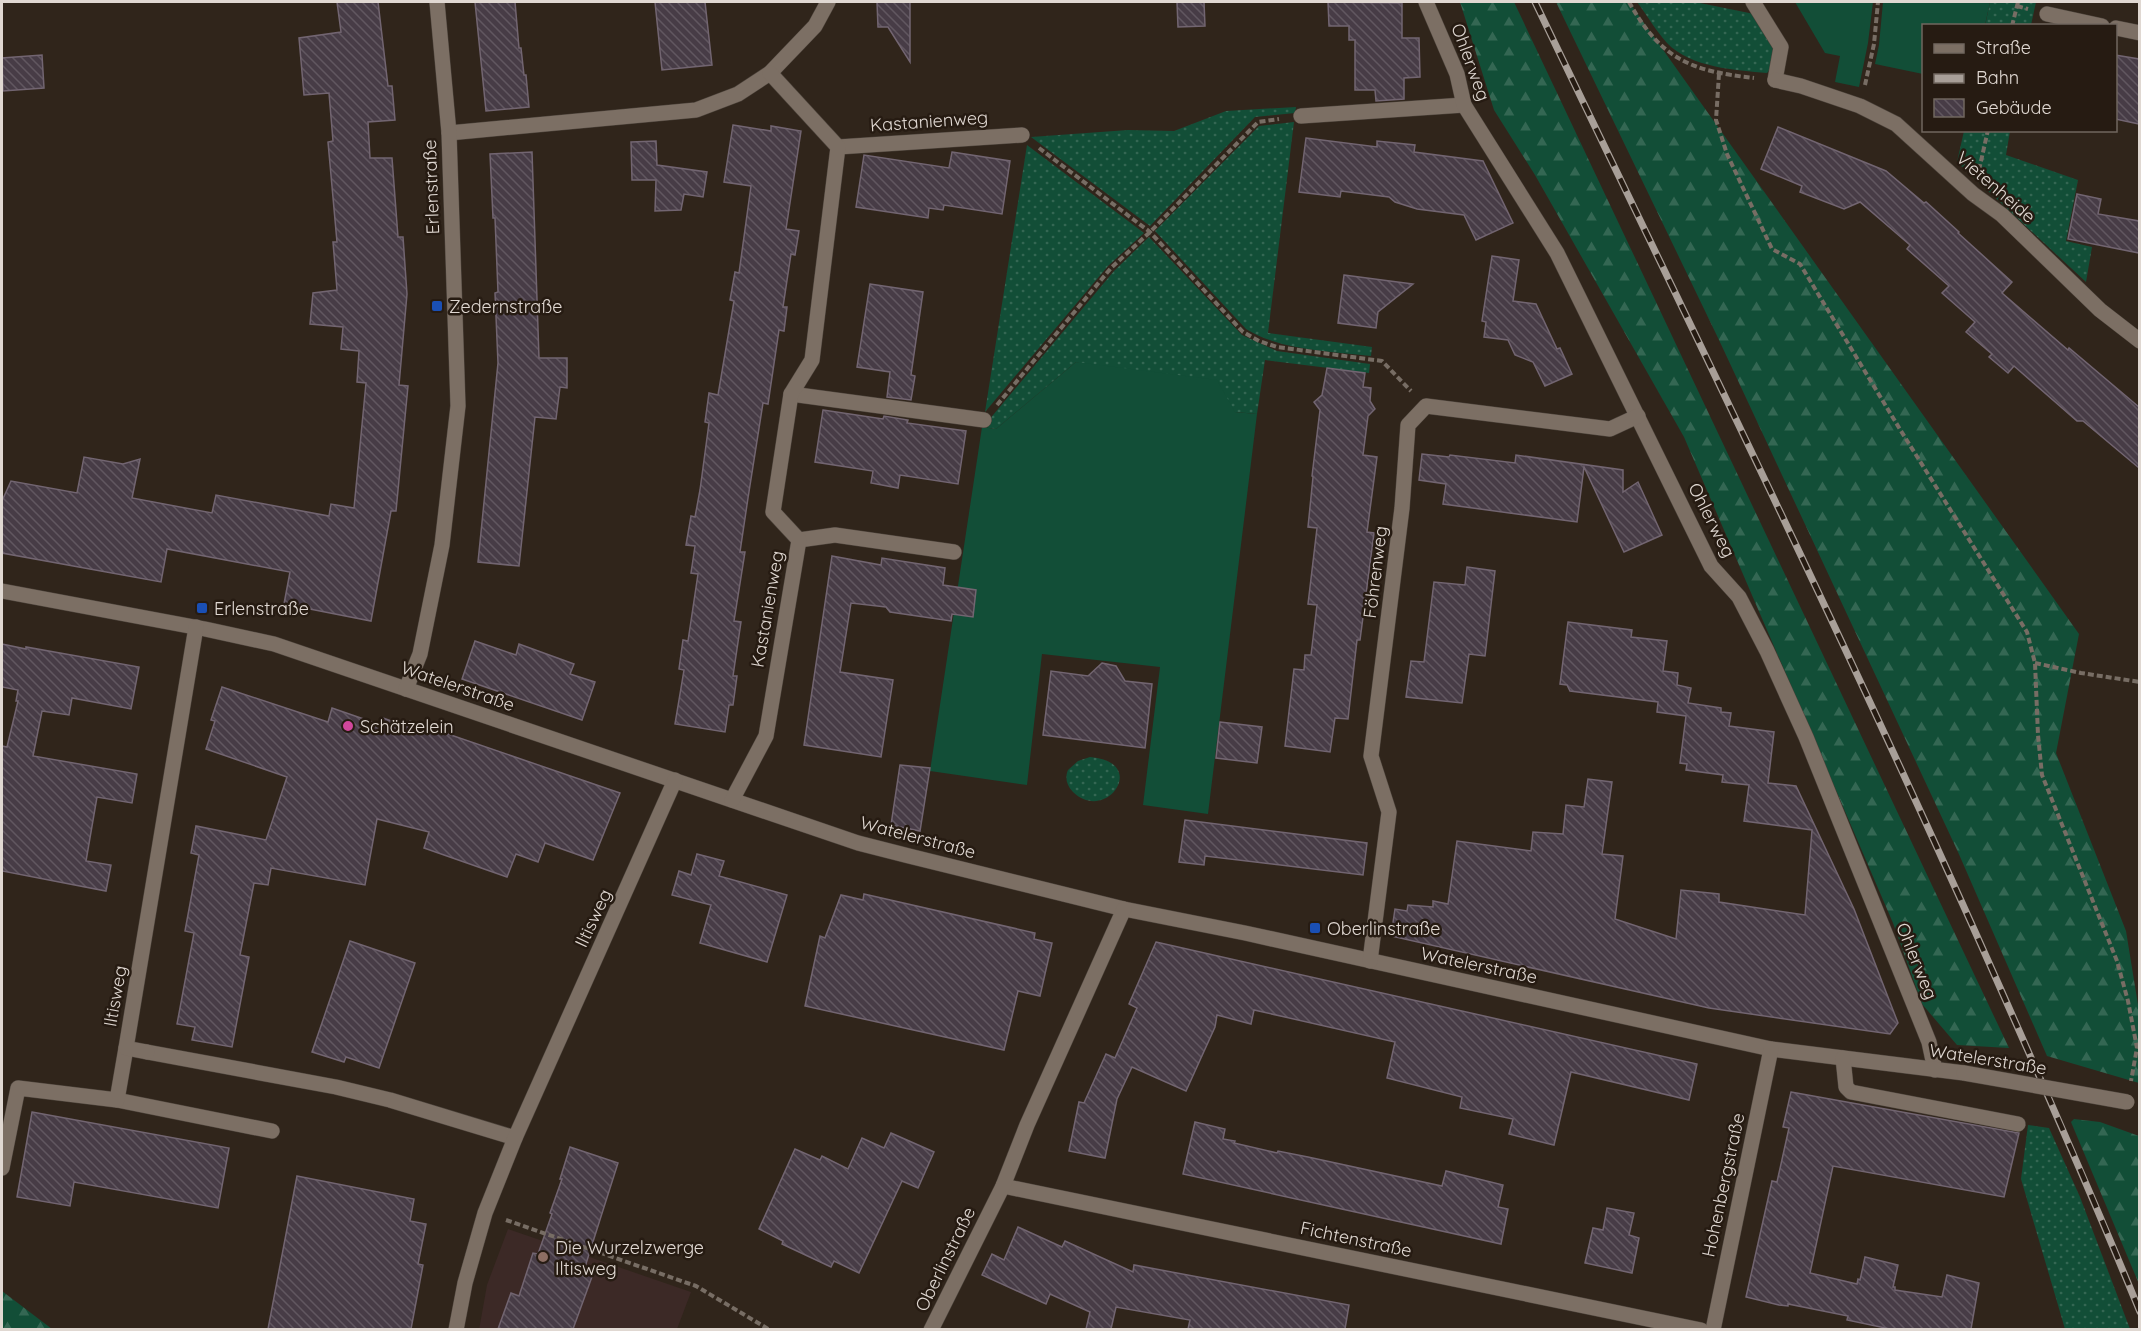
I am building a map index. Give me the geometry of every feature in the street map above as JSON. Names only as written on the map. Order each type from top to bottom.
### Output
[{"type":"street","name":"Erlenstraße","points":[[406,689],[420,654],[442,545],[458,406],[448,133],[437,2]]},
{"type":"street","points":[[448,133],[696,111],[738,94],[770,73],[815,26],[828,2]]},
{"type":"street","name":"Ohlerweg","points":[[1426,2],[1457,74],[1464,105],[1557,253],[1711,566],[1738,597],[1767,651],[1801,726],[1929,1042],[1935,1070]]},
{"type":"street","points":[[1753,2],[1781,47],[1775,80]]},
{"type":"street","points":[[2047,14],[2093,24]]},
{"type":"street","points":[[2117,28],[2139,33]]},
{"type":"street","points":[[770,73],[838,147]]},
{"type":"street","name":"Vietenheide","points":[[1775,80],[1801,86],[1860,106],[1896,124],[1973,194],[2002,215],[2100,310],[2139,341]]},
{"type":"street","points":[[1301,116],[1464,105]]},
{"type":"street","name":"Kastanienweg","points":[[732,800],[766,736],[799,540],[773,512],[791,394],[812,360],[838,147],[1022,135]]},
{"type":"street","points":[[791,394],[984,420]]},
{"type":"street","points":[[1426,406],[1610,429],[1638,416]]},
{"type":"street","name":"Föhrenweg","points":[[1370,961],[1389,812],[1371,756],[1401,519],[1408,425],[1426,406]]},
{"type":"street","points":[[799,540],[836,535],[954,552]]},
{"type":"street","name":"Watelerstraße","points":[[2,591],[196,627],[273,645],[858,843],[1124,909],[1245,933],[1771,1049],[1964,1073],[2133,1104]]},
{"type":"street","name":"Iltisweg","points":[[196,627],[126,1048],[336,1087],[390,1100],[515,1138]]},
{"type":"street","name":"Iltisweg","points":[[456,1329],[465,1283],[485,1213],[515,1138],[675,780]]},
{"type":"street","name":"Oberlinstraße","points":[[931,1329],[1003,1186],[1027,1125],[1124,909]]},
{"type":"street","points":[[117,1100],[126,1048]]},
{"type":"street","name":"Hohenbergstraße","points":[[1713,1329],[1771,1049]]},
{"type":"street","points":[[1843,1058],[1846,1087],[1851,1092],[2018,1124]]},
{"type":"street","points":[[2,1168],[18,1088],[117,1100],[272,1131]]},
{"type":"street","name":"Fichtenstraße","points":[[1003,1186],[1701,1329]]},
{"type":"path","points":[[1629,2],[1641,22],[1662,48],[1688,63],[1719,74],[1775,80]]},
{"type":"path","points":[[1860,106],[1874,44],[1878,2]]},
{"type":"path","points":[[2012,24],[2018,2]]},
{"type":"path","points":[[1719,74],[1716,120],[1727,153],[1772,249],[1800,264],[1900,431],[2027,632],[2035,663],[2042,775],[2117,961],[2128,1001],[2137,1048],[2133,1104]]},
{"type":"path","points":[[984,420],[1111,268],[1150,232],[1258,122],[1301,116]]},
{"type":"path","points":[[1973,194],[1988,132]]},
{"type":"path","points":[[1022,135],[1150,232],[1243,332],[1277,347],[1382,361],[1426,406]]},
{"type":"path","points":[[2035,663],[2139,682]]},
{"type":"path","points":[[485,1213],[696,1286],[770,1329]]},
{"type":"shaded area","name":"Die Wurzelzwerge Iltisweg","points":[[508,1229],[691,1292],[677,1329],[479,1330],[487,1285]]},
{"type":"green space","points":[[1460,2],[1514,2],[2009,1048],[1957,1045],[1922,1004],[1893,923],[1684,437],[1535,175],[1494,110]]},
{"type":"green space","points":[[1556,2],[1629,2],[2079,634],[2056,753],[2126,931],[2139,1011],[2139,1083],[2047,1056],[1958,852],[1719,340]]},
{"type":"green space","points":[[1637,2],[1695,2],[1754,14],[1775,50],[1774,64],[1767,73],[1714,66],[1688,58],[1667,43]]},
{"type":"green space","points":[[1795,2],[1873,2],[1859,87],[1835,82],[1840,56],[1825,53]]},
{"type":"green space","points":[[1883,2],[1990,2],[1985,24],[1922,24],[1922,74],[1875,64]]},
{"type":"green space","points":[[1990,2],[2036,2],[2031,24],[1985,24]]},
{"type":"green space","points":[[1296,107],[1295,113],[1255,117],[1150,226],[1031,137],[1128,130],[1174,131],[1226,111]]},
{"type":"green space","points":[[1294,122],[1268,333],[1372,347],[1371,356],[1291,346],[1275,342],[1246,329],[1155,231],[1259,126]]},
{"type":"green space","points":[[1964,132],[2010,132],[2006,155],[2078,180],[2066,241],[2092,247],[2086,282],[1957,162]]},
{"type":"green space","points":[[1027,145],[1144,233],[1108,266],[985,412]]},
{"type":"green space","points":[[1149,237],[1242,335],[1277,351],[1370,364],[1369,373],[1265,360],[1257,414],[1235,412],[1076,362],[996,429],[983,427],[1114,271]]},
{"type":"green space","points":[[1076,362],[1217,380],[1235,412],[1257,414],[1208,814],[1143,805],[1160,667],[1042,654],[1027,785],[930,771],[982,427],[996,429]]},
{"type":"green space","points":[[1090,757],[1108,761],[1117,769],[1120,779],[1109,796],[1098,801],[1086,800],[1073,792],[1067,781],[1068,770],[1078,761]]},
{"type":"green space","points":[[2074,1119],[2100,1122],[2139,1136],[2139,1284],[2071,1122]]},
{"type":"green space","points":[[2028,1125],[2049,1128],[2080,1197],[2130,1329],[2065,1329],[2021,1179]]},
{"type":"green space","points":[[2,1291],[52,1329],[2,1329]]},
{"type":"building","points":[[337,2],[378,2],[388,86],[392,86],[395,120],[368,122],[370,158],[392,158],[398,237],[403,237],[407,294],[399,385],[408,386],[396,511],[391,511],[371,621],[284,604],[290,572],[167,549],[161,582],[2,553],[2,501],[11,481],[77,493],[84,457],[123,464],[140,459],[132,498],[212,513],[216,495],[329,516],[331,504],[354,508],[366,383],[357,382],[359,351],[341,349],[343,327],[310,324],[313,293],[337,290],[333,242],[337,242],[328,142],[333,141],[329,93],[304,95],[299,38],[341,32]]},
{"type":"building","points":[[475,2],[515,2],[519,48],[521,48],[524,75],[526,75],[529,107],[486,111]]},
{"type":"building","points":[[655,2],[705,2],[712,65],[662,70]]},
{"type":"building","points":[[877,2],[910,2],[910,62],[888,27],[878,27]]},
{"type":"building","points":[[1177,2],[1204,2],[1205,26],[1178,27]]},
{"type":"building","points":[[1328,2],[1402,3],[1402,38],[1419,38],[1420,77],[1404,78],[1404,99],[1376,101],[1375,90],[1355,90],[1355,40],[1349,40],[1349,26],[1329,26]]},
{"type":"building","points":[[42,55],[44,88],[3,91],[2,58]]},
{"type":"building","points":[[2117,55],[2139,59],[2139,124],[2117,119]]},
{"type":"building","points":[[733,125],[771,131],[771,126],[801,131],[786,229],[799,231],[795,255],[791,254],[783,307],[787,307],[784,331],[779,330],[768,404],[763,403],[740,552],[745,552],[734,621],[741,622],[733,676],[737,676],[733,705],[729,705],[725,732],[675,724],[684,670],[679,669],[683,640],[688,641],[698,574],[691,573],[695,546],[686,545],[691,516],[695,517],[700,490],[709,423],[705,422],[709,393],[718,395],[734,301],[730,300],[735,272],[739,273],[751,186],[724,182]]},
{"type":"building","points":[[1778,127],[1886,171],[1924,203],[1926,202],[2012,282],[2002,293],[2139,407],[2139,468],[2083,421],[2077,421],[2014,366],[2008,373],[1989,357],[1992,354],[1966,332],[1975,322],[1942,293],[1949,286],[1907,249],[1910,245],[1860,202],[1844,209],[1800,192],[1802,186],[1761,169]]},
{"type":"building","points":[[1306,138],[1377,147],[1377,141],[1415,145],[1414,152],[1483,161],[1513,223],[1476,240],[1464,215],[1417,209],[1395,202],[1389,197],[1341,191],[1340,197],[1299,192]]},
{"type":"building","points":[[656,141],[657,165],[707,172],[703,197],[684,194],[681,210],[655,211],[656,180],[632,180],[631,142]]},
{"type":"building","points":[[532,152],[539,358],[567,358],[567,388],[560,387],[556,419],[535,417],[519,566],[478,562],[498,363],[495,293],[498,292],[490,154]]},
{"type":"building","points":[[952,152],[1010,161],[1002,214],[944,205],[943,210],[929,208],[928,218],[856,207],[864,155],[949,168]]},
{"type":"building","points":[[2077,194],[2101,199],[2098,214],[2139,221],[2139,253],[2068,239]]},
{"type":"building","points":[[1492,256],[1519,260],[1513,301],[1536,304],[1557,349],[1560,348],[1572,374],[1545,386],[1533,362],[1515,355],[1508,340],[1484,337],[1486,322],[1482,321]]},
{"type":"building","points":[[1344,275],[1413,284],[1378,312],[1376,328],[1338,323]]},
{"type":"building","points":[[870,284],[923,292],[911,375],[915,376],[911,400],[887,397],[890,372],[857,367]]},
{"type":"building","points":[[1327,368],[1365,373],[1363,387],[1371,388],[1370,401],[1375,409],[1368,416],[1363,455],[1377,457],[1367,532],[1374,533],[1360,640],[1357,640],[1348,719],[1335,718],[1330,752],[1285,746],[1294,669],[1304,670],[1305,655],[1311,655],[1317,605],[1308,604],[1317,528],[1308,527],[1320,410],[1314,402],[1322,395]]},
{"type":"building","points":[[823,410],[883,419],[884,416],[908,420],[907,423],[966,431],[958,484],[900,475],[898,488],[871,483],[873,471],[815,462]]},
{"type":"building","points":[[1422,454],[1515,463],[1516,455],[1623,470],[1623,492],[1638,482],[1662,535],[1624,552],[1584,467],[1577,522],[1443,504],[1446,484],[1419,480]]},
{"type":"building","points":[[832,556],[881,565],[882,558],[945,568],[943,585],[976,590],[973,617],[952,614],[951,621],[890,612],[886,607],[851,603],[840,672],[893,680],[881,757],[804,745]]},
{"type":"building","points":[[1467,567],[1495,571],[1485,656],[1469,654],[1462,703],[1406,697],[1411,661],[1424,662],[1434,582],[1465,585]]},
{"type":"building","points":[[1568,622],[1632,630],[1631,637],[1667,641],[1663,671],[1678,673],[1677,685],[1691,688],[1688,703],[1721,708],[1721,712],[1731,713],[1729,726],[1774,732],[1768,783],[1796,786],[1854,909],[1898,1023],[1890,1034],[1709,1008],[1391,936],[1395,909],[1407,911],[1408,905],[1433,907],[1433,901],[1448,904],[1457,841],[1531,851],[1533,832],[1563,834],[1566,805],[1584,807],[1588,779],[1612,782],[1602,854],[1623,856],[1615,919],[1676,939],[1681,890],[1719,894],[1719,902],[1805,915],[1812,830],[1744,821],[1749,785],[1722,782],[1723,775],[1686,770],[1687,764],[1680,763],[1686,716],[1657,712],[1658,702],[1570,691],[1567,685],[1560,684]]},
{"type":"building","points":[[475,641],[516,655],[519,644],[574,664],[570,674],[595,682],[582,720],[462,679]]},
{"type":"building","points":[[2,644],[139,667],[131,709],[72,698],[69,715],[42,711],[33,756],[137,774],[132,803],[97,797],[86,861],[111,865],[106,891],[2,871],[2,746],[7,747],[18,701],[16,701],[18,690],[2,687]]},
{"type":"building","points":[[1102,663],[1116,666],[1125,681],[1152,684],[1145,748],[1043,735],[1051,671],[1088,676]]},
{"type":"building","points":[[222,687],[328,722],[332,708],[381,725],[383,718],[408,727],[410,721],[620,793],[593,860],[545,843],[538,862],[516,854],[507,877],[424,848],[429,832],[377,819],[365,885],[271,868],[268,885],[254,883],[240,955],[249,957],[232,1047],[192,1040],[195,1027],[177,1024],[194,933],[185,931],[199,855],[191,853],[196,826],[266,840],[287,777],[206,749],[215,721],[211,720]]},
{"type":"building","points":[[1220,722],[1262,727],[1257,763],[1216,758]]},
{"type":"building","points":[[900,765],[930,768],[920,831],[891,825]]},
{"type":"building","points":[[1185,820],[1367,843],[1363,875],[1205,856],[1204,865],[1179,862]]},
{"type":"building","points":[[697,854],[724,861],[719,876],[787,895],[767,962],[700,943],[711,905],[672,895],[679,871],[691,875]]},
{"type":"building","points":[[864,894],[1035,933],[1034,939],[1052,943],[1040,996],[1018,991],[1004,1050],[805,1006],[820,936],[825,938],[841,895],[863,900]]},
{"type":"building","points":[[350,941],[415,963],[379,1068],[346,1057],[344,1062],[312,1052]]},
{"type":"building","points":[[1156,942],[1697,1064],[1689,1100],[1571,1072],[1554,1145],[1509,1134],[1513,1119],[1460,1108],[1462,1097],[1387,1078],[1395,1042],[1254,1010],[1251,1024],[1217,1015],[1215,1027],[1186,1091],[1132,1067],[1117,1099],[1105,1158],[1069,1151],[1079,1102],[1084,1103],[1106,1054],[1115,1058],[1137,1008],[1129,1004]]},
{"type":"building","points":[[1791,1092],[2019,1133],[2004,1197],[1833,1166],[1810,1273],[1857,1284],[1865,1257],[1898,1265],[1893,1287],[1895,1290],[1942,1297],[1947,1275],[1979,1283],[1971,1329],[1890,1329],[1847,1320],[1848,1316],[1788,1304],[1788,1306],[1779,1305],[1746,1297],[1772,1181],[1777,1182],[1789,1128],[1783,1127]]},
{"type":"building","points":[[32,1112],[229,1148],[218,1208],[74,1182],[70,1206],[17,1197]]},
{"type":"building","points":[[1195,1122],[1225,1129],[1223,1139],[1277,1153],[1278,1151],[1442,1186],[1446,1171],[1503,1185],[1498,1207],[1508,1209],[1501,1244],[1183,1174]]},
{"type":"building","points":[[891,1133],[934,1152],[918,1188],[902,1181],[859,1273],[834,1261],[831,1267],[782,1244],[783,1241],[759,1229],[795,1149],[820,1160],[822,1156],[848,1169],[862,1138],[884,1148]]},
{"type":"building","points":[[570,1147],[618,1163],[584,1270],[593,1274],[573,1329],[498,1329],[511,1293],[519,1296],[533,1253],[538,1254],[552,1214],[550,1213]]},
{"type":"building","points":[[297,1176],[414,1199],[410,1221],[426,1224],[418,1264],[423,1265],[411,1329],[268,1329]]},
{"type":"building","points":[[1607,1208],[1634,1213],[1629,1235],[1639,1238],[1632,1273],[1585,1263],[1593,1228],[1603,1230]]},
{"type":"building","points":[[1018,1227],[1062,1247],[1065,1241],[1133,1272],[1134,1265],[1349,1305],[1345,1329],[1188,1329],[1190,1320],[1116,1307],[1111,1329],[1086,1329],[1090,1312],[1050,1294],[1046,1304],[982,1275],[992,1254],[1004,1260]]},
{"type":"railway","points":[[1535,2],[1889,743],[2037,1072],[2140,1312]]},
{"type":"place","name":"Zedernstraße","points":[[437,306]]},
{"type":"place","name":"Erlenstraße","points":[[202,608]]},
{"type":"place","name":"Schätzelein","points":[[348,726]]},
{"type":"place","name":"Oberlinstraße","points":[[1315,928]]},
{"type":"place","name":"Die Wurzelzwerge Iltisweg","points":[[543,1257]]}]
